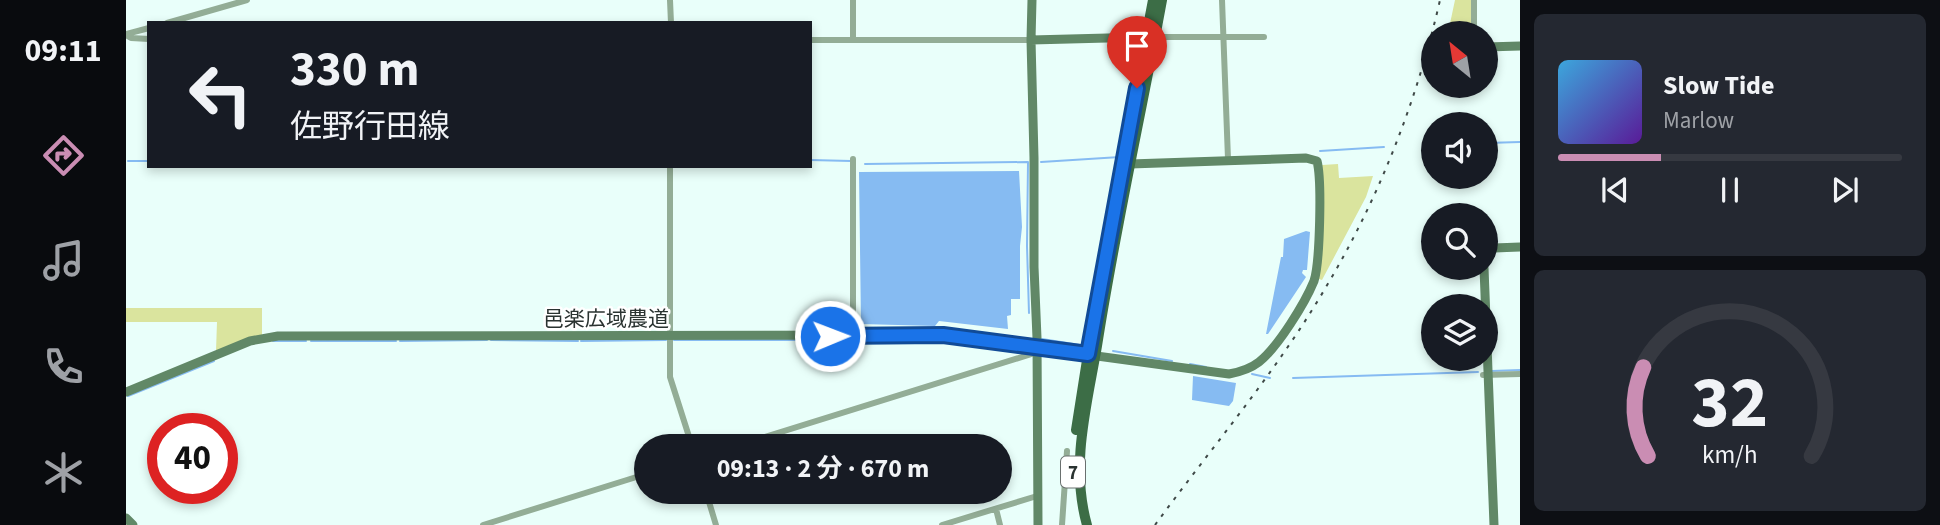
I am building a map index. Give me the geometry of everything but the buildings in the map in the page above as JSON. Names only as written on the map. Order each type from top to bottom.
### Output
[{"type":"main road","name":"7","points":[[1092,354],[1130,164],[1150,37],[1153,0]]},
{"type":"main road","name":"7","points":[[1080,525],[1073,483],[1080,419],[1150,37],[1162,0]]},
{"type":"main road","name":"7","points":[[1080,419],[1079,482],[1087,525]]},
{"type":"street","points":[[174,21],[247,0]]},
{"type":"street","points":[[670,0],[671,21]]},
{"type":"street","points":[[853,0],[853,40]]},
{"type":"street","points":[[1032,0],[1038,525]]},
{"type":"street","points":[[1130,164],[1228,159],[1222,0]]},
{"type":"street","points":[[1474,0],[1474,21]]},
{"type":"street","points":[[126,35],[147,29]]},
{"type":"street","points":[[126,35],[147,39]]},
{"type":"street","points":[[812,40],[1264,37]]},
{"type":"street","points":[[1498,47],[1520,46]]},
{"type":"street","name":"邑楽広域農道","points":[[126,392],[243,344],[278,336],[943,335],[1229,374],[1240,372],[1261,361],[1279,339],[1315,276],[1320,198],[1318,164],[1311,158],[1228,159]]},
{"type":"street","points":[[853,159],[853,335]]},
{"type":"street","points":[[670,168],[670,376],[688,434]]},
{"type":"street","points":[[1498,244],[1520,244]]},
{"type":"street","points":[[1498,247],[1520,244]]},
{"type":"street","points":[[1482,280],[1494,525]]},
{"type":"street","points":[[773,434],[1037,349]]},
{"type":"street","points":[[1485,371],[1488,525]]},
{"type":"street","points":[[1486,375],[1520,374]]},
{"type":"street","points":[[1062,525],[1067,451]]},
{"type":"street","points":[[483,525],[634,478]]},
{"type":"street","points":[[942,525],[1037,496]]},
{"type":"street","points":[[710,504],[716,525]]},
{"type":"street","points":[[996,509],[1000,525]]},
{"type":"street","points":[[126,518],[133,525]]},
{"type":"green space","points":[[1455,0],[1472,0],[1471,21],[1451,21]]},
{"type":"green space","points":[[1338,164],[1339,178],[1373,176],[1366,197],[1322,280],[1319,279],[1324,195],[1322,165]]},
{"type":"green space","points":[[126,308],[262,308],[262,335],[216,351],[217,322],[126,322]]},
{"type":"water","points":[[1019,171],[1022,227],[1020,299],[1011,299],[1011,315],[1007,316],[1008,329],[939,321],[935,326],[861,324],[859,172]]},
{"type":"water","points":[[1310,232],[1307,270],[1302,273],[1306,277],[1266,334],[1283,257],[1284,239]]},
{"type":"water","points":[[1193,376],[1236,383],[1233,401],[1229,406],[1192,400]]},
{"type":"waterway","points":[[1498,143],[1520,142]]},
{"type":"waterway","points":[[1320,151],[1384,147]]},
{"type":"waterway","points":[[1041,162],[1120,157]]},
{"type":"waterway","points":[[812,160],[851,161]]},
{"type":"waterway","points":[[128,161],[147,161]]},
{"type":"waterway","points":[[865,164],[1028,162],[1029,313]]},
{"type":"waterway","points":[[947,331],[1008,339],[1030,339]]},
{"type":"waterway","points":[[906,339],[945,340]]},
{"type":"waterway","points":[[1042,339],[1080,345]]},
{"type":"waterway","points":[[400,341],[487,340]]},
{"type":"waterway","points":[[491,340],[578,341]]},
{"type":"waterway","points":[[581,341],[666,340]]},
{"type":"waterway","points":[[674,340],[837,340]]},
{"type":"waterway","points":[[273,341],[306,341]]},
{"type":"waterway","points":[[311,341],[396,341]]},
{"type":"waterway","points":[[1113,351],[1172,361]]},
{"type":"waterway","points":[[128,396],[214,361]]},
{"type":"waterway","points":[[1190,364],[1206,367]]},
{"type":"waterway","points":[[1498,371],[1520,370]]},
{"type":"waterway","points":[[1293,378],[1478,372]]},
{"type":"waterway","points":[[1252,374],[1270,378]]},
{"type":"railway","points":[[1155,525],[1287,349],[1345,253],[1379,184],[1408,112],[1440,0]]},
{"type":"route","points":[[830,336],[943,335],[1088,354],[1137,88]]}]
